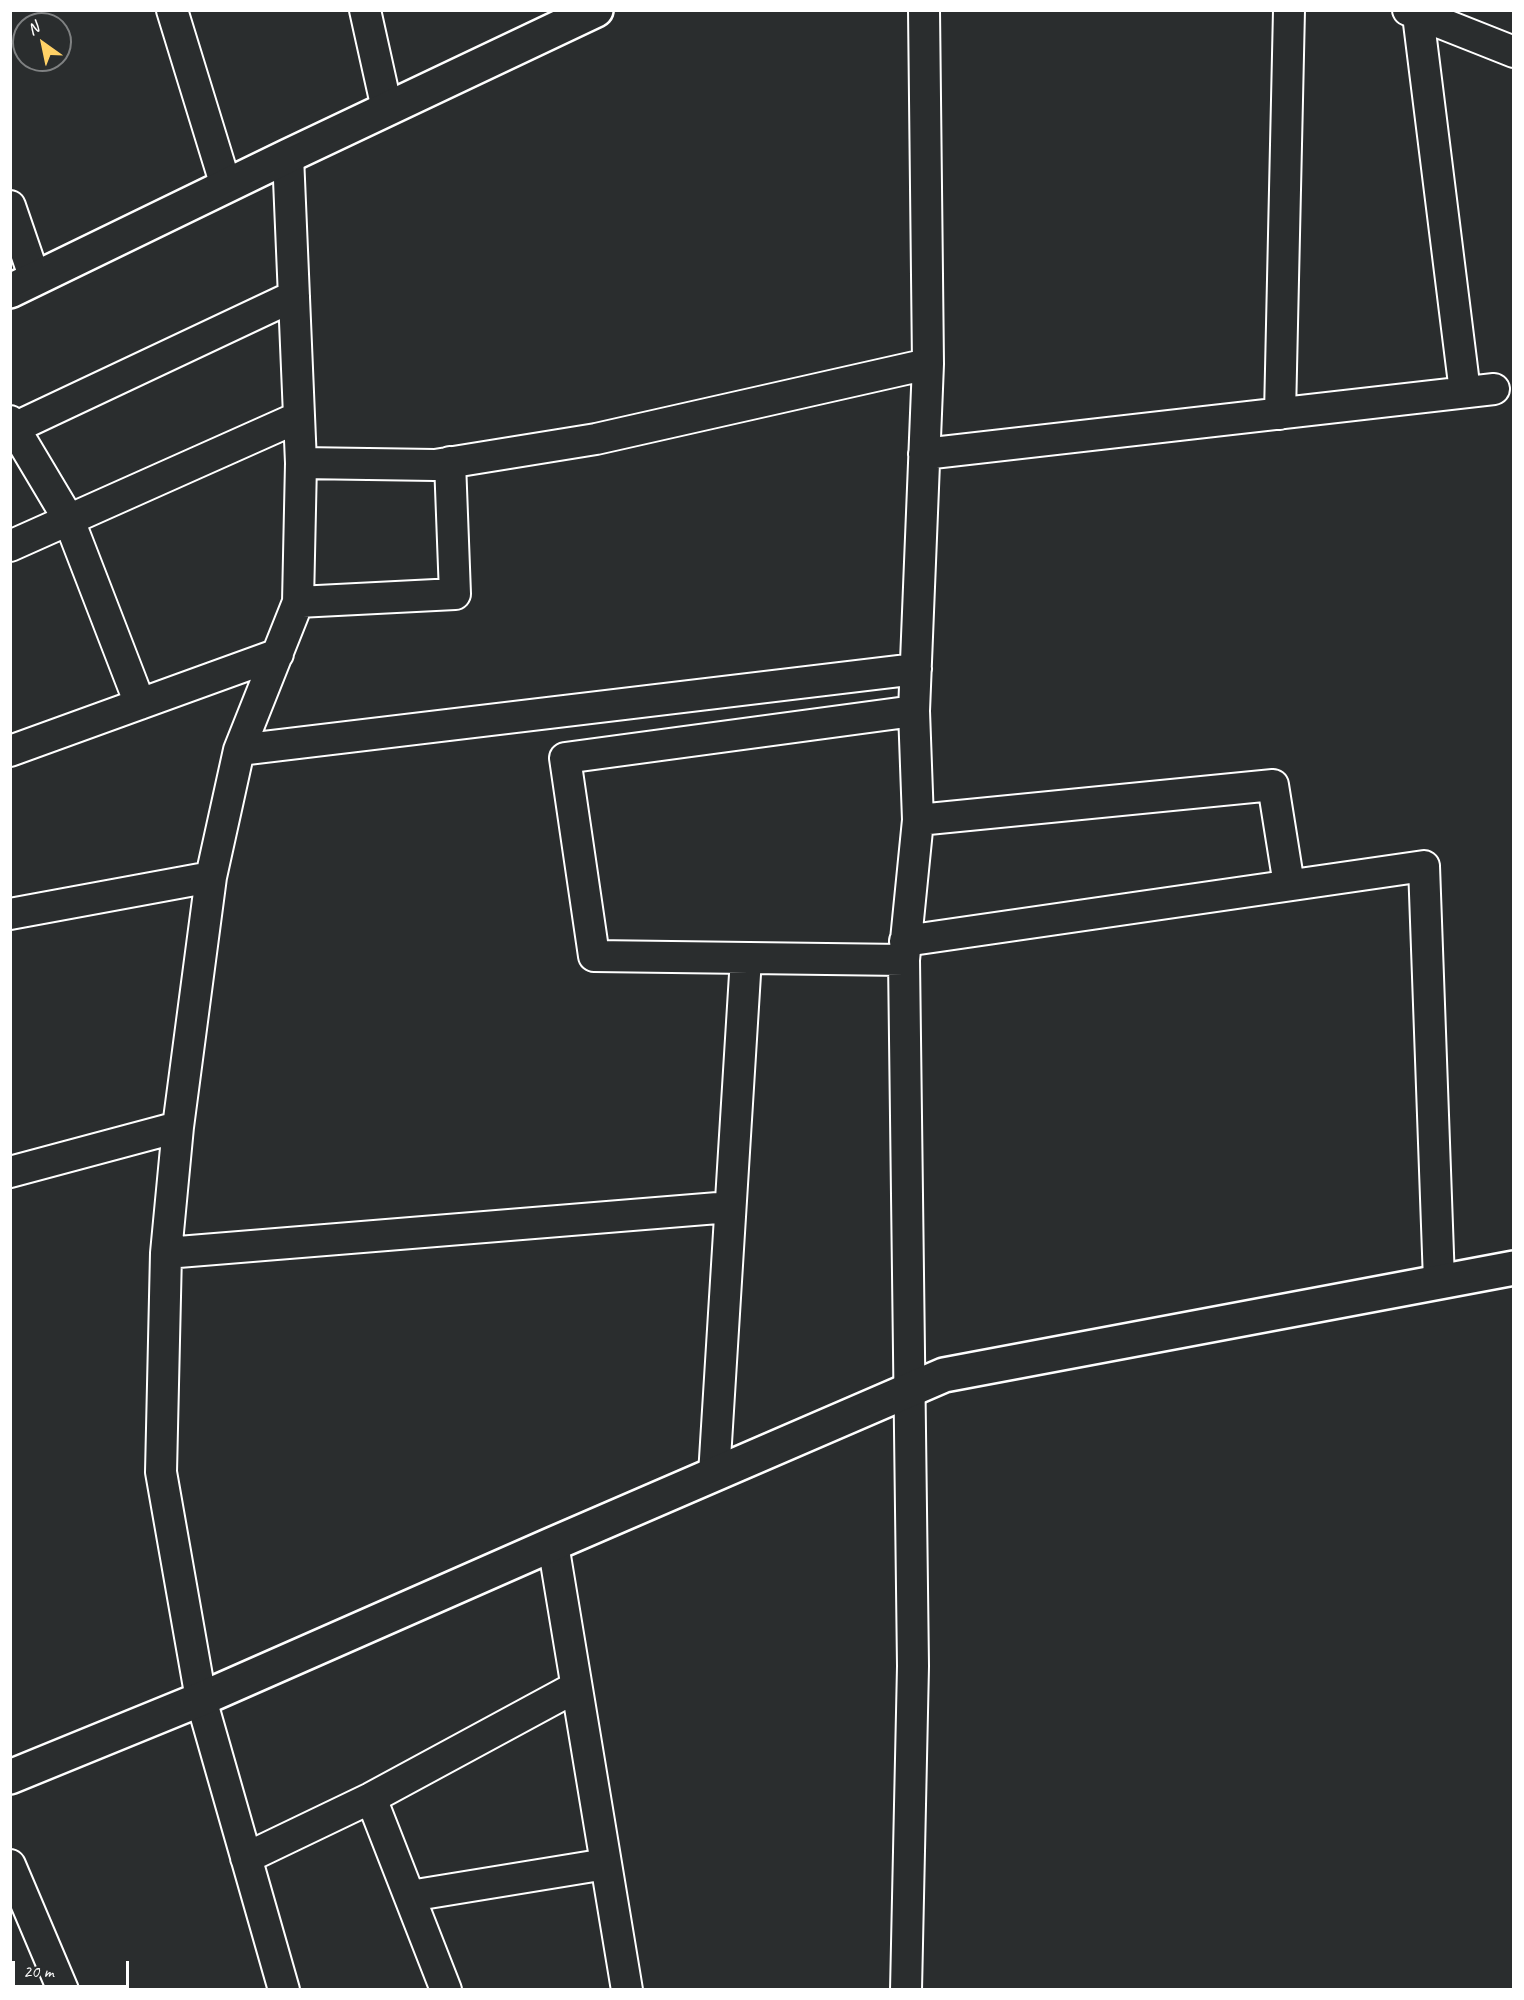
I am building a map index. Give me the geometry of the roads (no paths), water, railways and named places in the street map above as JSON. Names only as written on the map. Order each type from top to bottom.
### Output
[{"type":"street","points":[[172,10],[226,186]]},
{"type":"street","points":[[365,10],[387,109]]},
{"type":"street","points":[[10,206],[23,285],[596,10]]},
{"type":"street","points":[[906,1989],[913,1666],[908,1392],[905,950],[918,820],[914,711],[928,364],[924,10]]},
{"type":"street","points":[[1280,414],[1289,10]]},
{"type":"street","points":[[1465,393],[1413,13],[1514,52]]},
{"type":"street","points":[[284,1989],[201,1699],[161,1472],[166,1253],[178,1127],[211,877],[239,750],[298,602],[301,463],[288,156]]},
{"type":"street","points":[[140,704],[69,520],[12,425],[294,296]]},
{"type":"street","points":[[301,463],[435,465],[596,439],[928,364]]},
{"type":"street","points":[[924,454],[1494,389]]},
{"type":"street","points":[[10,546],[299,417]]},
{"type":"street","points":[[298,602],[455,594],[450,462]]},
{"type":"street","points":[[10,751],[278,654]]},
{"type":"street","points":[[239,750],[916,669]]},
{"type":"street","points":[[914,711],[566,758],[594,956],[746,958],[905,950],[1289,885],[1424,866],[1438,1281]]},
{"type":"street","points":[[918,820],[1273,785],[1289,885]]},
{"type":"street","points":[[10,914],[211,877]]},
{"type":"street","points":[[714,1475],[746,958]]},
{"type":"street","points":[[10,1172],[178,1127]]},
{"type":"street","points":[[166,1253],[730,1207]]},
{"type":"street","points":[[10,1776],[201,1699],[944,1375],[1514,1268]]},
{"type":"street","points":[[553,1544],[627,1989]]},
{"type":"street","points":[[246,1858],[371,1798],[576,1687]]},
{"type":"street","points":[[371,1798],[446,1989]]},
{"type":"street","points":[[410,1896],[606,1864]]},
{"type":"street","points":[[10,1865],[63,1989]]}]
